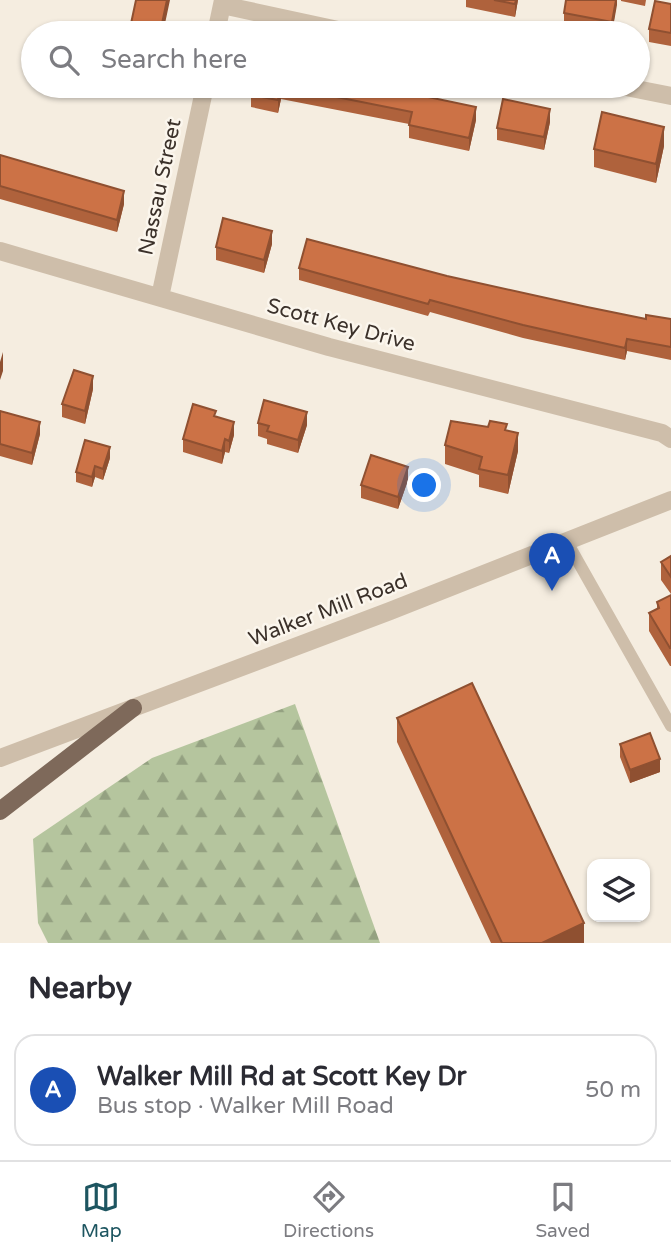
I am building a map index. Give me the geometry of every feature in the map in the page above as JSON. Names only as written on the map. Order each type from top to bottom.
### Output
[{"type":"main road","points":[[0,811],[133,708]]},
{"type":"street","points":[[218,21],[222,3],[300,21]]},
{"type":"street","points":[[650,92],[671,96]]},
{"type":"street","name":"Nassau Street","points":[[160,297],[202,98]]},
{"type":"street","name":"Scott Key Drive","points":[[0,251],[247,325],[485,385],[662,433],[671,439]]},
{"type":"street","name":"Walker Mill Road","points":[[0,758],[671,500]]},
{"type":"lane","points":[[567,542],[671,726]]},
{"type":"green space","points":[[295,704],[380,943],[48,943],[38,923],[33,839],[152,758]]},
{"type":"building","points":[[136,0],[167,0],[163,21],[132,21]]},
{"type":"building","points":[[494,0],[516,0],[515,4]]},
{"type":"building","points":[[566,0],[616,0],[612,21],[564,13]]},
{"type":"building","points":[[655,1],[671,4],[671,33],[650,29]]},
{"type":"building","points":[[341,98],[433,98],[476,107],[469,138],[409,125],[412,112]]},
{"type":"building","points":[[503,99],[550,109],[544,137],[497,128]]},
{"type":"building","points":[[602,112],[664,127],[656,164],[594,149]]},
{"type":"building","points":[[0,155],[124,191],[117,220],[0,186]]},
{"type":"building","points":[[223,218],[272,231],[264,260],[216,247]]},
{"type":"building","points":[[307,239],[447,276],[587,307],[646,319],[646,315],[671,319],[671,347],[627,339],[625,348],[430,300],[428,304],[299,268]]},
{"type":"building","points":[[74,370],[93,376],[85,411],[62,404]]},
{"type":"building","points":[[264,400],[307,412],[298,440],[267,431],[269,426],[258,423]]},
{"type":"building","points":[[193,404],[216,411],[214,416],[234,422],[229,441],[225,439],[222,451],[183,439]]},
{"type":"building","points":[[0,411],[40,422],[32,453],[0,444]]},
{"type":"building","points":[[451,421],[488,427],[490,421],[507,424],[505,430],[518,433],[508,475],[479,469],[482,457],[445,445]]},
{"type":"building","points":[[85,440],[110,447],[103,469],[95,466],[92,477],[76,472]]},
{"type":"building","points":[[371,455],[408,467],[398,497],[361,485]]},
{"type":"building","points":[[671,556],[671,577],[661,562]]},
{"type":"building","points":[[671,595],[670,648],[649,613],[659,608],[657,602]]},
{"type":"building","points":[[472,683],[584,923],[542,943],[502,943],[397,718]]},
{"type":"building","points":[[650,733],[660,759],[630,770],[620,744]]},
{"type":"place","name":"Walker Mill Rd at Scott Key Dr","points":[[552,591]]}]
